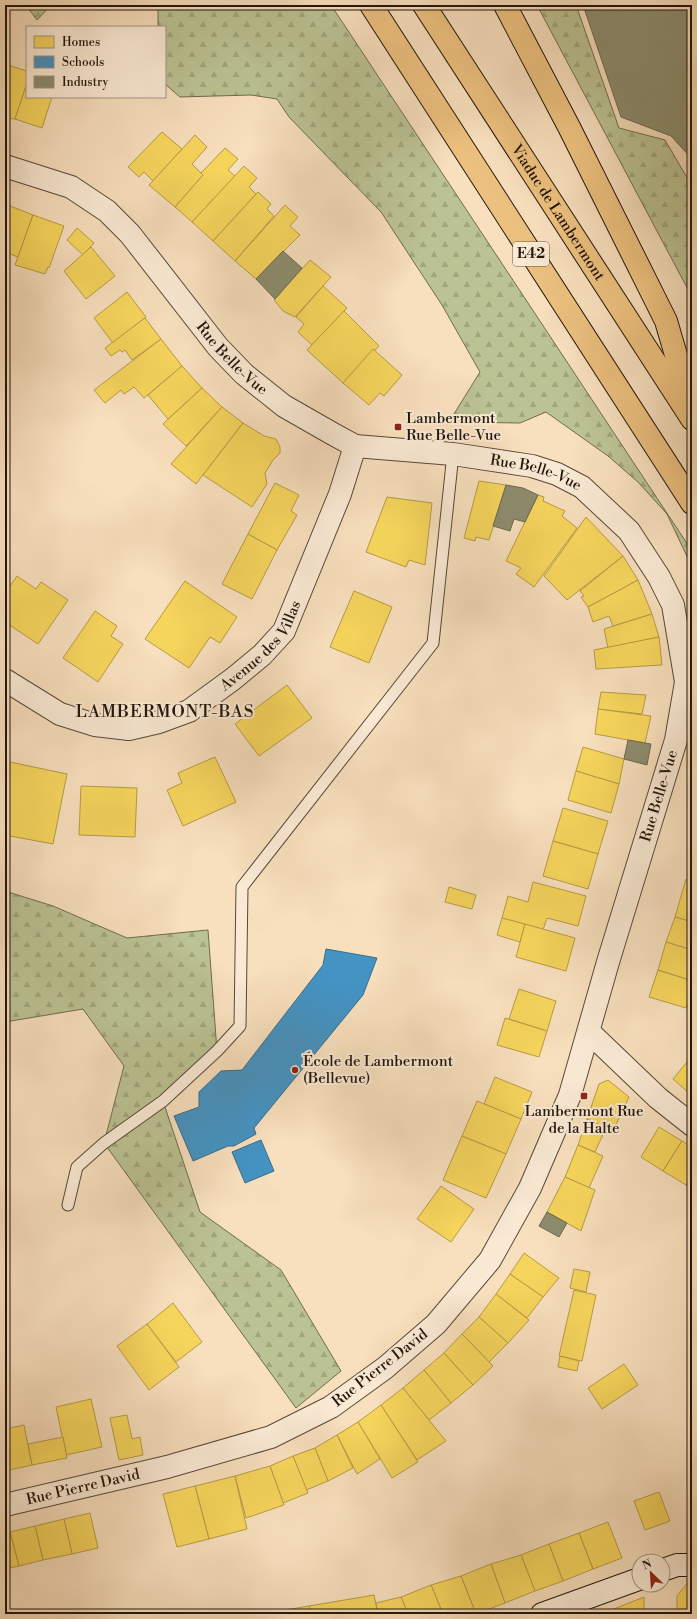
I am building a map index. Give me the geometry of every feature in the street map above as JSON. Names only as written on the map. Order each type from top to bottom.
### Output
[{"type":"highway","name":"E42","points":[[371,5],[692,503]]},
{"type":"highway","name":"Viaduc de Lambermont","points":[[424,5],[692,419]]},
{"type":"highway","points":[[505,5],[569,127],[666,321],[692,410]]},
{"type":"street","name":"Rue Belle-Vue","points":[[5,166],[71,187],[107,211],[130,234],[218,346],[244,374],[284,406],[356,446],[453,454],[532,466],[557,474],[582,487],[629,531],[659,577],[673,605],[686,682],[676,740],[608,962],[589,1032]]},
{"type":"street","name":"Avenue des Villas","points":[[5,680],[60,714],[95,725],[129,729],[159,722],[188,711],[233,679],[262,655],[284,631],[337,500],[356,446]]},
{"type":"street","points":[[589,1032],[658,1098],[692,1125]]},
{"type":"street","name":"Rue Pierre David","points":[[5,1505],[166,1467],[271,1437],[331,1407],[385,1368],[436,1324],[490,1260],[533,1181],[570,1095],[589,1032]]},
{"type":"street","points":[[671,1567],[677,1565],[692,1565]]},
{"type":"street","points":[[542,1614],[631,1582]]},
{"type":"lane","points":[[68,1205],[77,1167],[104,1143],[163,1101],[217,1051],[240,1026],[242,887],[433,644],[453,454]]},
{"type":"green space","points":[[26,5],[51,5],[37,20]]},
{"type":"green space","points":[[158,5],[331,5],[692,551],[692,567],[667,514],[638,482],[608,456],[546,412],[520,423],[449,422],[480,372],[442,305],[381,212],[289,117],[277,99],[251,95],[180,97],[166,85],[166,26],[158,26]]},
{"type":"green space","points":[[537,5],[576,5],[619,128],[665,140],[692,186],[692,297]]},
{"type":"green space","points":[[5,891],[53,906],[127,938],[208,930],[217,1051],[163,1101],[200,1212],[281,1270],[341,1371],[296,1408],[104,1143],[124,1066],[83,1009],[5,1022]]},
{"type":"building: Homes","points":[[5,64],[26,71],[26,86],[15,119],[5,118]]},
{"type":"building: Homes","points":[[26,86],[26,98],[52,98],[42,128],[15,119]]},
{"type":"building: Homes","points":[[162,132],[182,149],[153,181],[144,172],[139,177],[128,167]]},
{"type":"building: Homes","points":[[195,135],[207,147],[192,164],[203,175],[175,207],[149,185]]},
{"type":"building: Homes","points":[[225,148],[238,159],[228,170],[235,176],[192,222],[175,207],[203,175],[201,173]]},
{"type":"building: Homes","points":[[244,166],[257,178],[249,187],[256,194],[213,241],[192,222]]},
{"type":"building: Homes","points":[[258,192],[271,204],[267,209],[274,216],[235,261],[213,241]]},
{"type":"building: Homes","points":[[5,204],[33,215],[18,257],[5,252]]},
{"type":"building: Homes","points":[[285,205],[298,217],[290,226],[300,235],[256,279],[235,261]]},
{"type":"building: Homes","points":[[33,215],[64,226],[49,268],[48,267],[45,274],[15,265]]},
{"type":"building: Homes","points":[[77,228],[94,243],[83,255],[67,240]]},
{"type":"building: Homes","points":[[91,247],[115,276],[86,299],[64,271]]},
{"type":"building: Homes","points":[[310,260],[331,277],[295,317],[283,311],[274,300]]},
{"type":"building: Homes","points":[[323,286],[347,308],[312,345],[298,332],[304,324],[296,317]]},
{"type":"building: Homes","points":[[127,292],[146,317],[113,343],[94,318]]},
{"type":"building: Homes","points":[[344,311],[379,346],[343,383],[307,350]]},
{"type":"building: Homes","points":[[145,318],[161,339],[132,360],[125,350],[122,352],[120,350],[111,356],[105,348]]},
{"type":"building: Homes","points":[[161,339],[182,366],[144,398],[134,387],[124,394],[121,390],[105,403],[94,390]]},
{"type":"building: Homes","points":[[373,349],[402,375],[384,396],[380,393],[369,405],[343,383]]},
{"type":"building: Homes","points":[[182,366],[202,388],[168,419],[148,395]]},
{"type":"building: Homes","points":[[202,388],[222,407],[186,446],[163,424]]},
{"type":"building: Homes","points":[[222,407],[243,423],[196,484],[171,464]]},
{"type":"building: Homes","points":[[243,423],[264,436],[276,439],[280,447],[280,453],[273,460],[265,473],[267,484],[252,507],[203,475]]},
{"type":"building: Homes","points":[[479,481],[506,485],[489,540],[476,537],[475,541],[464,538]]},
{"type":"building: Homes","points":[[275,483],[299,495],[291,511],[297,515],[277,550],[248,534]]},
{"type":"building: Homes","points":[[538,495],[544,497],[543,501],[565,511],[562,516],[577,528],[534,587],[516,574],[521,568],[506,561]]},
{"type":"building: Homes","points":[[387,497],[432,503],[425,565],[409,560],[406,567],[366,552]]},
{"type":"building: Homes","points":[[586,517],[623,556],[567,600],[544,576]]},
{"type":"building: Homes","points":[[248,534],[277,550],[252,599],[222,584]]},
{"type":"building: Homes","points":[[623,556],[638,580],[588,607],[581,597],[584,596],[580,591]]},
{"type":"building: Homes","points":[[17,576],[36,589],[41,582],[68,600],[38,644],[5,622],[5,593]]},
{"type":"building: Homes","points":[[638,580],[652,614],[613,626],[609,616],[593,622],[588,607]]},
{"type":"building: Homes","points":[[185,581],[237,617],[220,643],[210,637],[189,668],[145,639]]},
{"type":"building: Homes","points":[[354,591],[392,607],[369,663],[330,647]]},
{"type":"building: Homes","points":[[95,611],[117,626],[111,636],[123,644],[98,682],[63,658]]},
{"type":"building: Homes","points":[[652,614],[659,637],[608,648],[604,629]]},
{"type":"building: Homes","points":[[659,637],[662,665],[596,669],[594,650]]},
{"type":"building: Homes","points":[[287,685],[312,718],[259,756],[235,724]]},
{"type":"building: Homes","points":[[601,692],[646,695],[642,714],[598,709]]},
{"type":"building: Homes","points":[[598,709],[651,716],[645,743],[595,734]]},
{"type":"building: Homes","points":[[583,747],[624,759],[619,784],[576,771]]},
{"type":"building: Homes","points":[[215,757],[236,802],[183,826],[167,790],[182,783],[178,773]]},
{"type":"building: Homes","points":[[10,762],[67,774],[53,844],[5,835],[5,785]]},
{"type":"building: Homes","points":[[576,771],[619,784],[611,813],[568,800]]},
{"type":"building: Homes","points":[[81,786],[137,788],[135,837],[79,835]]},
{"type":"building: Homes","points":[[563,808],[608,821],[598,854],[553,841]]},
{"type":"building: Homes","points":[[553,841],[598,854],[588,889],[543,876]]},
{"type":"building: Homes","points":[[686,879],[692,881],[692,922],[675,917]]},
{"type":"building: Homes","points":[[533,882],[586,896],[578,926],[547,918],[543,930],[502,918],[508,896],[528,902]]},
{"type":"building: Homes","points":[[449,887],[476,895],[472,909],[445,902]]},
{"type":"building: Homes","points":[[675,917],[692,922],[692,950],[666,942]]},
{"type":"building: Homes","points":[[502,918],[525,924],[520,942],[497,935]]},
{"type":"building: Homes","points":[[525,924],[575,938],[566,971],[516,957]]},
{"type":"building: Homes","points":[[666,942],[692,950],[692,981],[658,970]]},
{"type":"building: Homes","points":[[658,970],[692,981],[692,989],[686,1008],[649,997]]},
{"type":"building: Homes","points":[[519,989],[556,1001],[547,1031],[509,1019]]},
{"type":"building: Homes","points":[[505,1018],[547,1031],[539,1057],[497,1045]]},
{"type":"building: Homes","points":[[692,1056],[692,1092],[690,1094],[673,1079]]},
{"type":"building: Homes","points":[[495,1077],[532,1092],[521,1119],[484,1104]]},
{"type":"building: Homes","points":[[608,1080],[629,1097],[613,1131],[587,1119],[599,1084]]},
{"type":"building: Homes","points":[[477,1101],[521,1119],[506,1154],[462,1136]]},
{"type":"building: Homes","points":[[587,1119],[606,1128],[595,1152],[578,1145]]},
{"type":"building: Homes","points":[[659,1127],[682,1141],[663,1171],[641,1157]]},
{"type":"building: Homes","points":[[462,1136],[506,1154],[486,1198],[443,1180]]},
{"type":"building: Homes","points":[[682,1141],[692,1147],[692,1175],[686,1185],[663,1171]]},
{"type":"building: Homes","points":[[578,1145],[603,1156],[589,1188],[565,1177]]},
{"type":"building: Homes","points":[[692,1175],[692,1189],[686,1185]]},
{"type":"building: Homes","points":[[565,1177],[595,1190],[581,1231],[547,1212]]},
{"type":"building: Homes","points":[[441,1186],[474,1209],[451,1242],[417,1219]]},
{"type":"building: Homes","points":[[524,1253],[559,1278],[543,1297],[510,1274]]},
{"type":"building: Homes","points":[[574,1269],[590,1272],[586,1292],[570,1288]]},
{"type":"building: Homes","points":[[510,1274],[543,1297],[527,1318],[496,1294]]},
{"type":"building: Homes","points":[[574,1290],[596,1295],[582,1361],[559,1356]]},
{"type":"building: Homes","points":[[496,1294],[529,1320],[508,1343],[479,1317]]},
{"type":"building: Homes","points":[[173,1303],[202,1342],[176,1362],[147,1324]]},
{"type":"building: Homes","points":[[479,1317],[508,1343],[489,1362],[462,1334]]},
{"type":"building: Homes","points":[[147,1324],[179,1367],[149,1390],[117,1346]]},
{"type":"building: Homes","points":[[462,1334],[493,1366],[473,1385],[444,1353]]},
{"type":"building: Homes","points":[[444,1353],[473,1385],[451,1403],[424,1370]]},
{"type":"building: Homes","points":[[560,1356],[579,1361],[577,1371],[558,1367]]},
{"type":"building: Homes","points":[[624,1364],[638,1385],[602,1409],[588,1388]]},
{"type":"building: Homes","points":[[424,1370],[451,1403],[429,1420],[403,1388]]},
{"type":"building: Homes","points":[[403,1388],[446,1441],[417,1460],[381,1405]]},
{"type":"building: Homes","points":[[91,1399],[102,1447],[66,1455],[56,1407]]},
{"type":"building: Homes","points":[[381,1405],[418,1462],[392,1478],[358,1422]]},
{"type":"building: Homes","points":[[127,1415],[132,1439],[140,1437],[143,1455],[119,1460],[110,1418]]},
{"type":"building: Homes","points":[[358,1422],[380,1459],[357,1474],[337,1435]]},
{"type":"building: Homes","points":[[24,1425],[32,1465],[5,1471],[5,1429]]},
{"type":"building: Homes","points":[[337,1435],[353,1468],[328,1481],[315,1448]]},
{"type":"building: Homes","points":[[63,1437],[67,1458],[32,1465],[28,1444]]},
{"type":"building: Homes","points":[[315,1448],[328,1481],[306,1490],[293,1456]]},
{"type":"building: Homes","points":[[293,1456],[308,1493],[283,1503],[270,1466]]},
{"type":"building: Homes","points":[[270,1466],[284,1505],[246,1518],[235,1476]]},
{"type":"building: Homes","points":[[235,1476],[247,1529],[209,1539],[195,1486]]},
{"type":"building: Homes","points":[[195,1486],[209,1539],[177,1547],[163,1494]]},
{"type":"building: Homes","points":[[659,1492],[670,1521],[645,1530],[634,1501]]},
{"type":"building: Homes","points":[[90,1513],[98,1548],[72,1554],[64,1519]]},
{"type":"building: Homes","points":[[64,1519],[72,1554],[43,1560],[35,1526]]},
{"type":"building: Homes","points":[[608,1522],[622,1558],[593,1569],[579,1533]]},
{"type":"building: Homes","points":[[35,1526],[43,1560],[19,1566],[10,1532]]},
{"type":"building: Homes","points":[[10,1532],[19,1566],[5,1569],[5,1533]]},
{"type":"building: Homes","points":[[579,1533],[593,1569],[563,1581],[549,1544]]},
{"type":"building: Homes","points":[[549,1544],[563,1581],[535,1591],[521,1555]]},
{"type":"building: Homes","points":[[521,1555],[535,1591],[505,1603],[491,1564]]},
{"type":"building: Homes","points":[[491,1564],[505,1603],[476,1614],[461,1576]]},
{"type":"building: Homes","points":[[461,1576],[476,1614],[443,1614],[431,1585]]},
{"type":"building: Homes","points":[[688,1582],[692,1583],[692,1614],[677,1614],[677,1596]]},
{"type":"building: Homes","points":[[431,1585],[443,1614],[408,1614],[401,1597]]},
{"type":"building: Homes","points":[[374,1595],[378,1614],[311,1614],[309,1606]]},
{"type":"building: Homes","points":[[401,1597],[408,1614],[378,1614],[376,1603]]},
{"type":"building: Homes","points":[[644,1597],[644,1614],[611,1614],[609,1611]]},
{"type":"building: Homes","points":[[309,1606],[311,1614],[280,1614],[279,1611]]},
{"type":"building: Schools","points":[[326,949],[377,958],[363,995],[254,1128],[256,1134],[234,1146],[228,1146],[193,1161],[174,1116],[199,1107],[199,1092],[221,1071],[242,1070],[323,965]]},
{"type":"building: Schools","points":[[261,1140],[274,1171],[245,1183],[232,1152]]},
{"type":"building: Industry","points":[[583,5],[692,5],[692,159],[671,136],[621,117]]},
{"type":"building: Industry","points":[[283,251],[302,268],[275,299],[256,279]]},
{"type":"building: Industry","points":[[506,485],[523,488],[538,495],[525,522],[514,519],[510,531],[493,526]]},
{"type":"building: Industry","points":[[628,740],[651,744],[647,765],[624,759]]},
{"type":"building: Industry","points":[[547,1212],[567,1223],[559,1237],[539,1226]]},
{"type":"place","name":"Lambermont Rue Belle-Vue","points":[[398,427]]},
{"type":"place","name":"École de Lambermont (Bellevue)","points":[[295,1070]]},
{"type":"place","name":"Lambermont Rue de la Halte","points":[[584,1096]]},
{"type":"district","name":"LAMBERMONT-BAS","points":[[165,712]]}]
